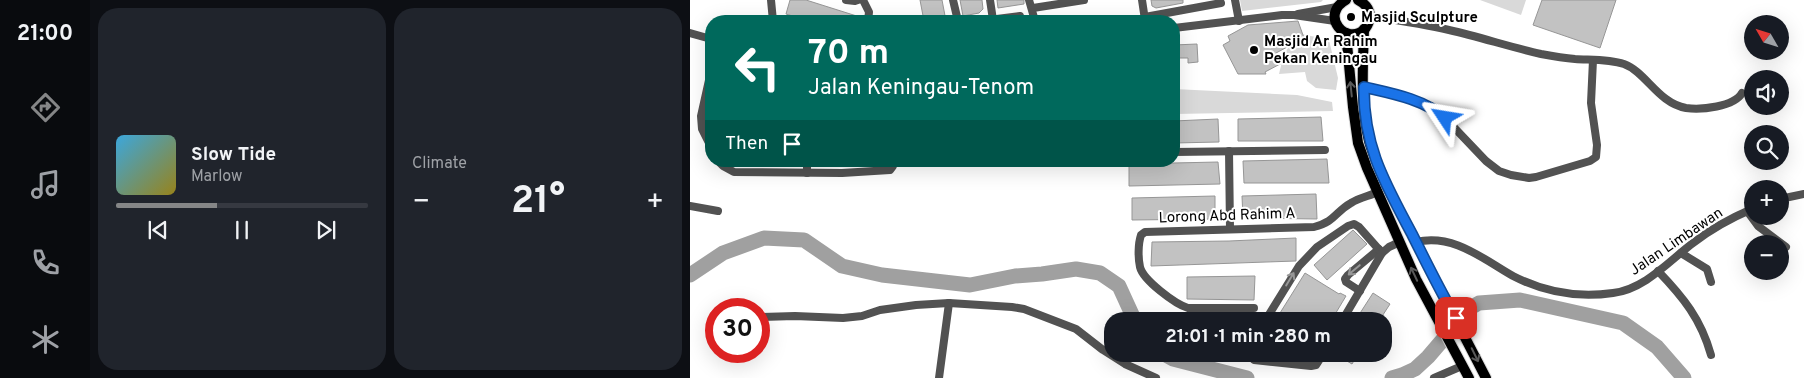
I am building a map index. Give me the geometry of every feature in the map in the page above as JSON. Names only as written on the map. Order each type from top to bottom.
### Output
[{"type":"main road","points":[[1346,0],[1337,4],[1335,21],[1339,28],[1346,33],[1356,34],[1368,25],[1370,16],[1369,10],[1361,1]]},
{"type":"main road","points":[[1364,29],[1366,124],[1375,159],[1386,185],[1464,332],[1486,378]]},
{"type":"main road","points":[[1346,33],[1358,143],[1400,242],[1436,318],[1468,378]]},
{"type":"street","points":[[846,0],[858,0]]},
{"type":"street","points":[[863,0],[869,15]]},
{"type":"street","points":[[953,0],[957,15]]},
{"type":"street","points":[[990,0],[992,15]]},
{"type":"street","points":[[1031,4],[1084,0]]},
{"type":"street","points":[[1142,0],[1144,15]]},
{"type":"street","points":[[1235,0],[1239,20]]},
{"type":"street","points":[[773,2],[773,15]]},
{"type":"street","points":[[1164,15],[1221,3]]},
{"type":"street","points":[[1180,27],[1294,15],[1337,4]]},
{"type":"street","points":[[1294,15],[1335,21]]},
{"type":"street","points":[[1370,16],[1448,30],[1540,54],[1626,65],[1665,98],[1684,108],[1695,109],[1725,105],[1735,102],[1742,93]]},
{"type":"street","points":[[690,33],[705,37]]},
{"type":"street","points":[[1364,87],[1405,98],[1432,108],[1493,167],[1511,175],[1529,178],[1590,161],[1596,157],[1597,145],[1591,103],[1593,60]]},
{"type":"street","points":[[705,98],[701,116],[705,132]]},
{"type":"street","points":[[1180,152],[1325,150]]},
{"type":"street","points":[[1229,151],[1230,229]]},
{"type":"street","points":[[725,167],[741,173],[842,173],[886,171],[891,167]]},
{"type":"street","points":[[806,167],[807,173]]},
{"type":"street","name":"Lorong Abd Rahim A","points":[[1254,308],[1188,308],[1178,305],[1169,299],[1144,274],[1140,267],[1139,240],[1141,235],[1146,232],[1319,225],[1333,219],[1349,204],[1378,192]]},
{"type":"street","points":[[1789,196],[1804,194]]},
{"type":"street","points":[[690,206],[718,211]]},
{"type":"street","name":"Jalan Limbawan","points":[[1416,242],[1428,239],[1451,243],[1474,252],[1514,276],[1552,290],[1574,295],[1615,293],[1645,280],[1709,232],[1744,213]]},
{"type":"street","points":[[1270,312],[1295,271],[1317,247],[1348,226],[1354,224],[1359,227],[1381,251]]},
{"type":"street","points":[[1319,225],[1329,239]]},
{"type":"street","points":[[1758,225],[1770,235]]},
{"type":"street","points":[[1360,291],[1346,282],[1348,275],[1381,251],[1400,242]]},
{"type":"street","points":[[1347,312],[1381,251]]},
{"type":"street","points":[[1681,253],[1707,269],[1711,282]]},
{"type":"street","points":[[1658,271],[1700,323],[1711,355]]},
{"type":"street","points":[[770,317],[843,318],[862,316],[880,310],[949,303],[1018,308],[1082,332],[1103,350],[1125,364],[1156,378]]},
{"type":"street","points":[[939,378],[949,303]]},
{"type":"street","points":[[1273,362],[1311,366],[1316,365],[1318,362]]},
{"type":"street","points":[[1434,378],[1462,366]]},
{"type":"shaded area","points":[[1240,0],[1323,0],[1321,2],[1242,11]]},
{"type":"shaded area","points":[[1480,0],[1526,0],[1521,15]]},
{"type":"shaded area","points":[[1302,34],[1329,40],[1338,78],[1336,90],[1316,88],[1307,81],[1305,72],[1279,74],[1285,52],[1303,38]]},
{"type":"shaded area","points":[[1180,89],[1297,95],[1332,102],[1333,111],[1180,114]]},
{"type":"building","points":[[790,0],[806,0],[854,15],[789,15],[786,14]]},
{"type":"building","points":[[920,0],[942,0],[945,15],[923,15]]},
{"type":"building","points":[[960,0],[982,0],[983,9],[979,13],[963,15]]},
{"type":"building","points":[[997,0],[1024,0],[1024,4],[998,8]]},
{"type":"building","points":[[1151,0],[1183,0],[1183,3],[1156,8],[1152,6]]},
{"type":"building","points":[[1542,0],[1616,0],[1600,48],[1533,25]]},
{"type":"building","name":"Masjid Ar Rahim Pekan Keningau","points":[[1298,21],[1304,38],[1276,53],[1282,63],[1265,72],[1266,74],[1238,74],[1223,45],[1230,41],[1228,36],[1248,25]]},
{"type":"building","points":[[1197,44],[1198,62],[1188,63],[1188,58],[1180,58],[1180,45]]},
{"type":"building","points":[[1321,117],[1323,141],[1238,141],[1238,119]]},
{"type":"building","points":[[1218,119],[1219,142],[1180,143],[1180,121]]},
{"type":"building","points":[[1327,159],[1329,183],[1244,183],[1243,161]]},
{"type":"building","points":[[1218,162],[1220,184],[1129,186],[1129,167],[1180,167],[1180,163]]},
{"type":"building","points":[[1316,194],[1317,219],[1243,218],[1242,196]]},
{"type":"building","points":[[1215,196],[1215,219],[1132,220],[1132,198]]},
{"type":"building","points":[[1353,230],[1367,244],[1327,280],[1314,265]]},
{"type":"building","points":[[1296,238],[1296,261],[1151,266],[1152,242]]},
{"type":"building","points":[[1305,273],[1339,294],[1346,296],[1336,312],[1281,312]]},
{"type":"building","points":[[1255,276],[1254,300],[1187,299],[1187,277]]},
{"type":"building","points":[[1373,293],[1390,304],[1385,312],[1361,312]]},
{"type":"waterway","points":[[690,275],[723,253],[764,238],[804,240],[842,266],[882,275],[970,285],[1015,276],[1076,269],[1100,273],[1119,286],[1131,312]]},
{"type":"waterway","points":[[1392,378],[1415,369],[1428,357],[1470,308],[1479,303],[1520,300],[1623,323],[1657,347],[1684,378]]},
{"type":"waterway","points":[[1185,362],[1247,378]]},
{"type":"place","name":"Masjid Sculpture","points":[[1351,17]]},
{"type":"place","name":"Masjid Ar Rahim Pekan Keningau","points":[[1254,50]]},
{"type":"route","points":[[1445,118],[1432,108],[1420,103],[1364,87],[1363,104],[1366,124],[1375,159],[1386,185],[1456,318]]}]
